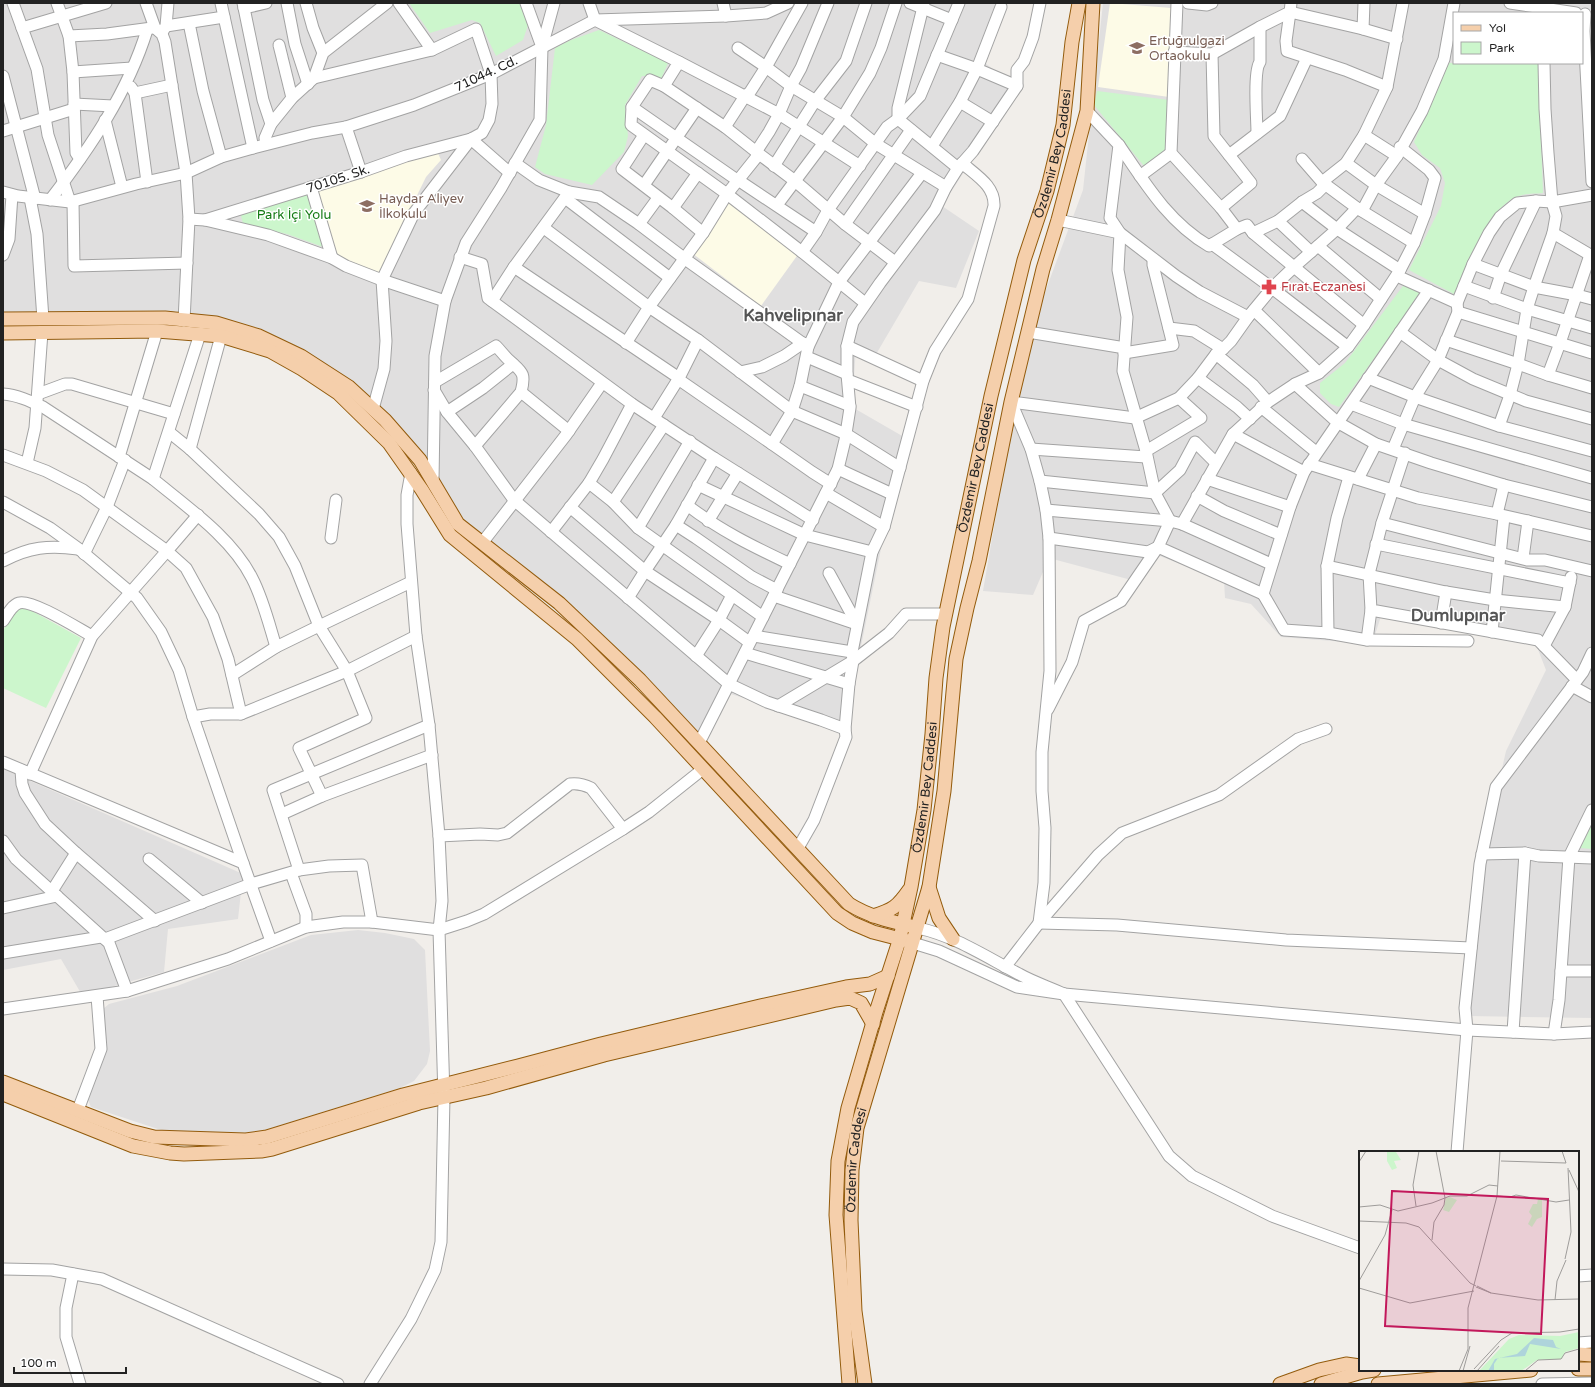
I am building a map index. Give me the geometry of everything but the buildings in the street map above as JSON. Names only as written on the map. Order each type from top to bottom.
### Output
[{"type":"main road","name":"Özdemir Bey Caddesi","points":[[888,976],[904,924],[924,810],[936,678],[946,614],[991,396],[1024,260],[1047,191],[1063,125],[1072,42],[1079,3]]},
{"type":"main road","name":"Özdemir Caddesi","points":[[865,1384],[855,1311],[851,1220],[852,1170],[857,1128],[930,887],[944,791],[956,659],[979,561],[1010,402],[1043,269],[1058,220],[1087,111],[1093,3]]},
{"type":"main road","points":[[3,319],[165,318],[184,321],[216,322],[259,336],[301,356],[349,387],[385,420],[420,460],[458,524],[559,603],[640,680],[849,904],[860,912],[918,928]]},
{"type":"main road","points":[[3,333],[157,332],[221,336],[270,351],[338,394],[389,443],[450,535],[577,639],[655,717],[837,913],[852,923],[872,932],[900,938],[913,943]]},
{"type":"main road","points":[[873,916],[891,911],[902,901],[911,887]]},
{"type":"main road","points":[[930,887],[939,918],[953,939]]},
{"type":"main road","name":"Özdemir Caddesi","points":[[850,1384],[836,1215],[838,1161],[848,1108],[888,976]]},
{"type":"main road","points":[[3,1094],[134,1146],[170,1153],[184,1154],[261,1151],[272,1149],[376,1116],[444,1091],[670,1026],[789,999],[870,984],[888,976]]},
{"type":"main road","points":[[3,1082],[130,1131],[154,1138],[246,1140],[267,1137],[347,1111],[444,1091],[486,1088],[604,1055],[836,1000],[850,998],[861,1003],[873,1024]]},
{"type":"main road","points":[[1579,1354],[1592,1355]]},
{"type":"main road","points":[[1280,1384],[1319,1370],[1346,1364],[1359,1366]]},
{"type":"main road","points":[[1579,1368],[1592,1369]]},
{"type":"main road","points":[[1321,1384],[1368,1371]]},
{"type":"main road","points":[[1378,1384],[1520,1371]]},
{"type":"street","points":[[13,3],[37,69],[48,135],[63,183],[71,201],[74,266],[187,263]]},
{"type":"street","points":[[57,3],[69,36],[73,72],[76,153],[80,159]]},
{"type":"street","points":[[22,28],[106,3]]},
{"type":"street","points":[[146,3],[157,29],[165,42],[186,173],[189,219],[184,321]]},
{"type":"street","points":[[50,200],[98,134],[132,68],[157,29],[168,3]]},
{"type":"street","points":[[221,3],[253,148]]},
{"type":"street","points":[[266,3],[243,5],[263,100],[271,124]]},
{"type":"street","points":[[287,3],[295,44],[311,81]]},
{"type":"street","points":[[306,3],[313,28],[323,53]]},
{"type":"street","points":[[266,144],[265,138],[271,124],[292,98],[311,81],[323,53],[387,3]]},
{"type":"street","points":[[399,3],[432,50]]},
{"type":"street","points":[[526,3],[542,47]]},
{"type":"street","points":[[433,481],[435,356],[445,301],[466,243],[513,168],[540,120],[542,47],[554,3]]},
{"type":"street","points":[[589,3],[595,20],[779,114],[825,142],[860,166]]},
{"type":"street","points":[[723,3],[726,16]]},
{"type":"street","name":"71044. Cd.","points":[[71,201],[122,187],[186,173],[221,157],[266,144],[346,127],[414,105],[491,74],[595,20],[726,16],[766,13],[788,3]]},
{"type":"street","points":[[726,127],[745,96],[750,92],[766,67],[802,3]]},
{"type":"street","points":[[626,343],[649,307],[685,259],[727,194],[757,153],[779,114],[790,86],[801,68],[828,3]]},
{"type":"street","points":[[774,166],[815,101],[846,61],[866,3]]},
{"type":"street","points":[[777,205],[843,117],[870,73],[881,48],[896,3]]},
{"type":"street","points":[[910,3],[924,6],[952,20]]},
{"type":"street","points":[[802,252],[816,232],[828,210],[876,144],[887,126],[898,119],[920,96],[959,3]]},
{"type":"street","points":[[698,743],[838,470],[846,434],[850,406],[847,346],[853,322],[895,262],[935,210],[946,187],[993,122],[1016,86],[1017,70],[1024,60],[1033,37],[1040,3]]},
{"type":"street","points":[[1177,3],[1171,153],[1221,208],[1237,229]]},
{"type":"street","points":[[1188,3],[1209,4]]},
{"type":"street","points":[[1363,29],[1364,3]]},
{"type":"street","points":[[1254,233],[1278,221],[1302,202],[1317,193],[1323,184],[1346,163],[1364,135],[1387,87],[1403,3]]},
{"type":"street","points":[[1010,402],[1136,418],[1179,398],[1198,378],[1272,288],[1294,266],[1359,210],[1398,152],[1422,111],[1444,59],[1454,3]]},
{"type":"street","points":[[1510,3],[1542,10],[1564,12]]},
{"type":"street","points":[[798,848],[817,813],[846,737],[845,729],[852,657],[857,624],[872,552],[884,527],[924,381],[935,351],[968,299],[994,206],[995,198],[991,189],[898,119],[898,108],[924,6]]},
{"type":"street","points":[[1174,52],[1212,54],[1291,7],[1397,40]]},
{"type":"street","points":[[1291,7],[1286,41],[1287,51],[1345,70],[1387,87]]},
{"type":"street","points":[[932,146],[960,102],[976,69],[1001,8]]},
{"type":"street","points":[[1587,14],[1584,31],[1590,113],[1592,182]]},
{"type":"street","points":[[69,36],[157,29],[224,17]]},
{"type":"street","points":[[189,23],[204,91],[221,157]]},
{"type":"street","points":[[1257,133],[1257,74],[1258,65],[1260,62],[1260,26]]},
{"type":"street","points":[[311,81],[432,50],[476,29],[491,74],[492,104],[490,120],[482,133],[471,139],[414,213],[382,280],[386,341],[385,362],[373,409]]},
{"type":"street","points":[[279,45],[292,98]]},
{"type":"street","points":[[738,48],[790,86],[843,117],[876,144],[946,187]]},
{"type":"street","points":[[1212,54],[1214,136],[1251,183],[1221,208]]},
{"type":"street","points":[[937,55],[976,69],[1016,86]]},
{"type":"street","points":[[1229,155],[1280,116],[1307,58]]},
{"type":"street","points":[[664,86],[679,62]]},
{"type":"street","points":[[1499,426],[1510,395],[1518,364],[1522,331],[1527,309],[1553,233],[1556,216],[1552,202],[1545,109],[1544,64]]},
{"type":"street","points":[[73,72],[132,68]]},
{"type":"street","points":[[3,76],[5,96],[17,127],[32,198],[37,234],[43,319]]},
{"type":"street","points":[[865,303],[727,194],[631,126],[632,107],[650,80],[664,86],[726,127],[757,153],[795,181],[845,224],[895,262]]},
{"type":"street","points":[[124,84],[130,87],[135,93],[147,182]]},
{"type":"street","points":[[135,93],[172,85]]},
{"type":"street","points":[[960,102],[993,122]]},
{"type":"street","points":[[3,131],[74,107],[113,106]]},
{"type":"street","points":[[632,107],[816,232]]},
{"type":"street","points":[[644,185],[696,108]]},
{"type":"street","points":[[1087,111],[1119,145],[1164,209],[1197,239],[1209,246],[1237,229],[1247,225],[1254,233],[1364,325]]},
{"type":"street","points":[[105,120],[122,187]]},
{"type":"street","points":[[346,127],[361,172]]},
{"type":"street","points":[[845,224],[911,130]]},
{"type":"street","points":[[644,135],[622,169],[703,233]]},
{"type":"street","points":[[1182,524],[1233,434],[1264,404],[1295,384],[1319,373],[1348,347],[1399,273],[1414,243],[1425,214],[1435,178],[1429,170],[1364,135]]},
{"type":"street","points":[[471,139],[513,168],[567,195],[670,278]]},
{"type":"street","name":"70105. Sk.","points":[[205,220],[361,172],[406,156],[471,139]]},
{"type":"street","points":[[1119,145],[1110,218],[1120,233],[1176,276],[1200,292],[1251,313],[1319,373]]},
{"type":"street","points":[[1140,176],[1171,153]]},
{"type":"street","points":[[1302,159],[1323,184],[1359,210],[1414,243]]},
{"type":"street","points":[[1346,163],[1376,184],[1425,214]]},
{"type":"street","points":[[673,208],[698,173]]},
{"type":"street","points":[[772,444],[792,411],[800,386],[806,349],[839,282],[922,173]]},
{"type":"street","points":[[3,181],[8,193],[9,239],[3,254]]},
{"type":"street","points":[[311,187],[332,258]]},
{"type":"street","points":[[8,193],[32,198],[71,201]]},
{"type":"street","points":[[567,195],[599,197],[640,224],[806,349],[848,377],[917,407]]},
{"type":"street","points":[[492,301],[514,267],[567,195]]},
{"type":"street","points":[[1393,449],[1415,396],[1438,360],[1473,264],[1500,217],[1517,203],[1536,201],[1552,202],[1592,195]]},
{"type":"street","points":[[640,224],[658,198]]},
{"type":"street","points":[[1493,298],[1501,274],[1536,201]]},
{"type":"street","points":[[1302,202],[1399,273],[1458,308],[1522,331],[1592,353]]},
{"type":"street","points":[[189,219],[205,220],[268,235],[332,258],[346,266],[382,280],[445,301]]},
{"type":"street","points":[[1058,220],[1120,233]]},
{"type":"street","points":[[1278,221],[1381,300]]},
{"type":"street","points":[[544,228],[649,307],[698,340],[792,411],[846,434],[900,468]]},
{"type":"street","points":[[1120,233],[1118,270],[1127,317],[1123,371],[1146,454],[1155,494],[1170,521]]},
{"type":"street","points":[[1548,375],[1591,256],[1553,233]]},
{"type":"street","points":[[1212,244],[1348,347]]},
{"type":"street","points":[[460,257],[482,264],[488,298],[492,301],[632,404],[714,458],[813,520]]},
{"type":"street","points":[[1028,332],[1124,351],[1173,345],[1153,265],[1153,258]]},
{"type":"street","points":[[1473,264],[1534,287],[1592,299]]},
{"type":"street","points":[[514,267],[679,378],[812,472],[829,488],[884,527]]},
{"type":"street","points":[[1464,286],[1493,298],[1592,328]]},
{"type":"street","points":[[1263,594],[1290,506],[1307,468],[1316,452],[1351,404],[1429,290]]},
{"type":"street","points":[[1169,328],[1194,331],[1220,351],[1253,385],[1264,404],[1316,452]]},
{"type":"street","points":[[27,464],[35,428],[42,332]]},
{"type":"street","points":[[82,551],[107,507],[157,332]]},
{"type":"street","points":[[1400,332],[1438,360],[1473,379],[1526,401],[1592,419]]},
{"type":"street","points":[[153,479],[200,334]]},
{"type":"street","points":[[190,449],[221,336]]},
{"type":"street","points":[[654,418],[679,378],[698,340]]},
{"type":"street","points":[[1446,340],[1548,375],[1592,388]]},
{"type":"street","points":[[435,386],[496,346],[513,364],[521,370],[524,383],[521,392],[474,446]]},
{"type":"street","points":[[847,346],[924,381]]},
{"type":"street","points":[[740,372],[762,367],[784,356],[806,349]]},
{"type":"street","points":[[447,412],[483,388],[513,364]]},
{"type":"street","points":[[1198,378],[1237,407],[1250,419]]},
{"type":"street","points":[[1368,378],[1499,426],[1592,451]]},
{"type":"street","points":[[482,543],[569,431],[602,382]]},
{"type":"street","points":[[38,399],[65,384],[72,384],[174,414]]},
{"type":"street","points":[[1295,384],[1337,422],[1376,444],[1504,485],[1592,507]]},
{"type":"street","points":[[435,386],[447,412],[514,500],[729,684],[767,702],[845,729]]},
{"type":"street","points":[[800,386],[850,406]]},
{"type":"street","points":[[521,392],[569,431]]},
{"type":"street","points":[[3,394],[38,399],[153,479],[211,526],[236,555],[252,578],[276,647]]},
{"type":"street","points":[[1031,449],[1146,454],[1201,418],[1179,398]]},
{"type":"street","points":[[1010,402],[1031,449],[1046,510],[1049,538],[1050,671],[1042,752],[1042,791],[1045,828],[1044,883],[1039,923]]},
{"type":"street","points":[[551,532],[589,482],[632,404]]},
{"type":"street","points":[[1351,404],[1403,424],[1592,478]]},
{"type":"street","points":[[613,502],[664,424]]},
{"type":"street","points":[[169,432],[190,449],[259,514],[279,537],[295,566],[319,626],[347,671],[366,718],[299,748],[322,796]]},
{"type":"street","points":[[1233,434],[1307,468],[1354,478],[1392,491],[1454,507],[1528,521],[1592,536]]},
{"type":"street","points":[[638,528],[690,441]]},
{"type":"street","points":[[1155,494],[1180,470],[1195,442],[1216,462]]},
{"type":"street","points":[[1328,633],[1327,566],[1337,518],[1354,478],[1376,444]]},
{"type":"street","points":[[1367,640],[1371,610],[1369,574],[1382,522],[1405,453]]},
{"type":"street","points":[[3,455],[46,470],[83,490],[167,551],[186,568],[213,617],[228,658],[241,714]]},
{"type":"street","points":[[628,598],[676,525],[714,458]]},
{"type":"street","points":[[838,470],[892,494]]},
{"type":"street","points":[[370,1384],[411,1319],[435,1270],[441,1242],[444,1091],[439,930],[442,901],[439,836],[432,755],[416,636],[411,582],[407,510],[410,473]]},
{"type":"street","points":[[708,521],[738,473]]},
{"type":"street","points":[[1207,478],[1290,506]]},
{"type":"street","points":[[1040,481],[1155,494]]},
{"type":"street","points":[[589,482],[613,502],[638,528],[661,546],[763,617]]},
{"type":"street","points":[[698,485],[805,534],[872,552]]},
{"type":"street","points":[[1492,632],[1500,552],[1500,516],[1504,485]]},
{"type":"street","points":[[1197,496],[1224,511],[1281,535]]},
{"type":"street","points":[[331,538],[336,500]]},
{"type":"street","points":[[3,502],[50,528],[82,551],[131,592],[161,632],[179,670],[193,717],[271,941]]},
{"type":"street","points":[[688,505],[708,521],[742,541],[790,564]]},
{"type":"street","points":[[570,507],[645,571],[719,620],[751,639],[852,657]]},
{"type":"street","points":[[1046,510],[1170,521],[1182,524],[1272,564]]},
{"type":"street","points":[[155,921],[76,853],[45,824],[28,800],[22,784],[26,772],[92,636],[198,515]]},
{"type":"street","points":[[1046,714],[1072,662],[1084,621],[1120,601],[1158,547],[1170,521]]},
{"type":"street","points":[[1523,558],[1528,521]]},
{"type":"street","points":[[1382,522],[1527,560],[1545,560],[1592,571]]},
{"type":"street","points":[[676,525],[776,593],[857,624]]},
{"type":"street","points":[[1049,538],[1148,552],[1158,547]]},
{"type":"street","points":[[1376,544],[1570,583]]},
{"type":"street","points":[[3,561],[23,552],[40,548],[56,546],[82,551]]},
{"type":"street","points":[[1158,547],[1263,594],[1284,630],[1328,633],[1367,640],[1468,641]]},
{"type":"street","points":[[1327,566],[1446,592],[1495,600],[1566,606]]},
{"type":"street","points":[[1544,646],[1566,606],[1573,567]]},
{"type":"street","points":[[829,573],[857,624]]},
{"type":"street","points":[[232,675],[276,647],[411,582]]},
{"type":"street","points":[[1441,623],[1446,592]]},
{"type":"street","points":[[696,656],[719,620],[732,595]]},
{"type":"street","points":[[3,621],[15,605],[20,602],[27,603],[41,608],[92,636]]},
{"type":"street","points":[[1371,610],[1538,640],[1581,677],[1592,697]]},
{"type":"street","points":[[778,706],[826,677],[852,657],[889,633],[906,614],[946,614]]},
{"type":"street","points":[[193,717],[210,714],[241,714],[347,671],[416,636]]},
{"type":"street","points":[[745,653],[849,684]]},
{"type":"street","points":[[1457,1151],[1467,1030],[1465,1008],[1471,948],[1482,854],[1496,787],[1581,677],[1592,653]]},
{"type":"street","points":[[306,927],[306,914],[282,814],[273,790],[429,725]]},
{"type":"street","points":[[1005,967],[1039,923],[1098,855],[1122,833],[1219,796],[1298,739],[1326,729]]},
{"type":"street","points":[[282,814],[322,796],[432,755]]},
{"type":"street","points":[[3,762],[243,863]]},
{"type":"street","points":[[3,1009],[97,996],[127,990],[228,959],[306,927],[343,922],[372,922],[439,930],[484,914],[649,812],[703,769]]},
{"type":"street","points":[[439,836],[507,833],[570,784],[576,783],[583,784],[591,788],[623,829]]},
{"type":"street","points":[[1554,1034],[1561,971],[1569,857],[1592,810]]},
{"type":"street","points":[[3,841],[16,859],[109,943],[127,990]]},
{"type":"street","points":[[3,908],[54,894],[76,853]]},
{"type":"street","points":[[1482,854],[1525,853],[1539,856],[1592,858]]},
{"type":"street","points":[[1513,1032],[1525,853]]},
{"type":"street","points":[[149,859],[202,903]]},
{"type":"street","points":[[3,953],[103,938],[155,921],[251,884],[295,872],[329,866],[362,865],[372,922]]},
{"type":"street","points":[[1039,923],[1117,925],[1286,940],[1471,948]]},
{"type":"street","points":[[918,928],[953,939],[1020,975],[1064,994],[1169,1156],[1192,1176],[1272,1216],[1359,1248]]},
{"type":"street","points":[[913,943],[945,954],[1017,987],[1064,994],[1467,1030],[1554,1034],[1592,1032]]},
{"type":"street","points":[[1561,971],[1592,971]]},
{"type":"street","points":[[78,1110],[101,1049],[97,996]]},
{"type":"street","points":[[3,1269],[52,1270],[102,1279],[338,1384]]},
{"type":"street","points":[[73,1274],[66,1308],[66,1337],[80,1384]]},
{"type":"street","points":[[1579,1276],[1592,1275]]},
{"type":"street","points":[[1579,1342],[1592,1342]]},
{"type":"street","points":[[1346,1364],[1359,1362]]},
{"type":"street","points":[[1542,1384],[1592,1383]]},
{"type":"shaded area","points":[[3,3],[1008,3],[985,63],[1018,88],[942,206],[979,231],[956,288],[919,281],[875,356],[856,347],[852,407],[904,437],[844,729],[721,691],[695,738],[461,521],[352,385],[176,311],[3,336]]},
{"type":"shaded area","points":[[1103,3],[1592,3],[1592,1018],[1469,1016],[1480,866],[1506,751],[1546,670],[1535,642],[1384,607],[1372,644],[1281,637],[1251,604],[1225,598],[1224,581],[1147,551],[1139,582],[1049,558],[1033,595],[983,591],[1025,346],[1083,190]]},
{"type":"shaded area","name":"Ertuğrulgazi Ortaokulu","points":[[1110,3],[1171,8],[1169,97],[1098,87]]},
{"type":"shaded area","name":"Haydar Aliyev İlkokulu","points":[[437,151],[441,160],[426,177],[378,275],[337,258],[316,187]]},
{"type":"shaded area","points":[[728,202],[799,253],[761,306],[692,253]]},
{"type":"shaded area","points":[[3,769],[243,874],[238,919],[168,929],[164,972],[82,995],[61,959],[3,970]]},
{"type":"shaded area","points":[[358,930],[385,933],[414,939],[425,950],[430,1051],[427,1064],[414,1081],[400,1088],[255,1133],[164,1131],[91,1107],[88,1100],[107,1048],[103,1009],[109,1004],[177,986],[311,935]]},
{"type":"green space","points":[[409,3],[520,3],[528,25],[523,40],[496,56],[480,23],[472,20],[430,33]]},
{"type":"green space","points":[[599,30],[668,63],[661,79],[651,76],[642,76],[625,105],[628,136],[624,152],[592,185],[545,174],[535,167],[546,125],[555,48],[571,40]]},
{"type":"green space","points":[[1449,63],[1538,64],[1543,193],[1519,196],[1508,202],[1498,212],[1488,224],[1480,238],[1454,294],[1409,270],[1441,206],[1445,183],[1440,168],[1422,155],[1414,142]]},
{"type":"green space","points":[[1097,91],[1169,100],[1167,148],[1144,166],[1094,105]]},
{"type":"green space","name":"Park İçi Yolu","points":[[308,189],[326,248],[287,234],[243,224],[240,211]]},
{"type":"green space","points":[[1403,286],[1422,292],[1339,407],[1331,404],[1320,393],[1320,383],[1345,363]]},
{"type":"green space","points":[[23,606],[81,638],[46,708],[3,688],[3,631],[13,611]]},
{"type":"green space","points":[[1592,823],[1592,849],[1580,848]]},
{"type":"place","name":"Ertuğrulgazi Ortaokulu","points":[[1137,48]]},
{"type":"place","name":"Haydar Aliyev İlkokulu","points":[[367,206]]},
{"type":"place","name":"Fırat Eczanesi","points":[[1269,287]]},
{"type":"district","name":"Kahvelipınar","points":[[793,315]]},
{"type":"district","name":"Dumlupınar","points":[[1458,615]]}]
